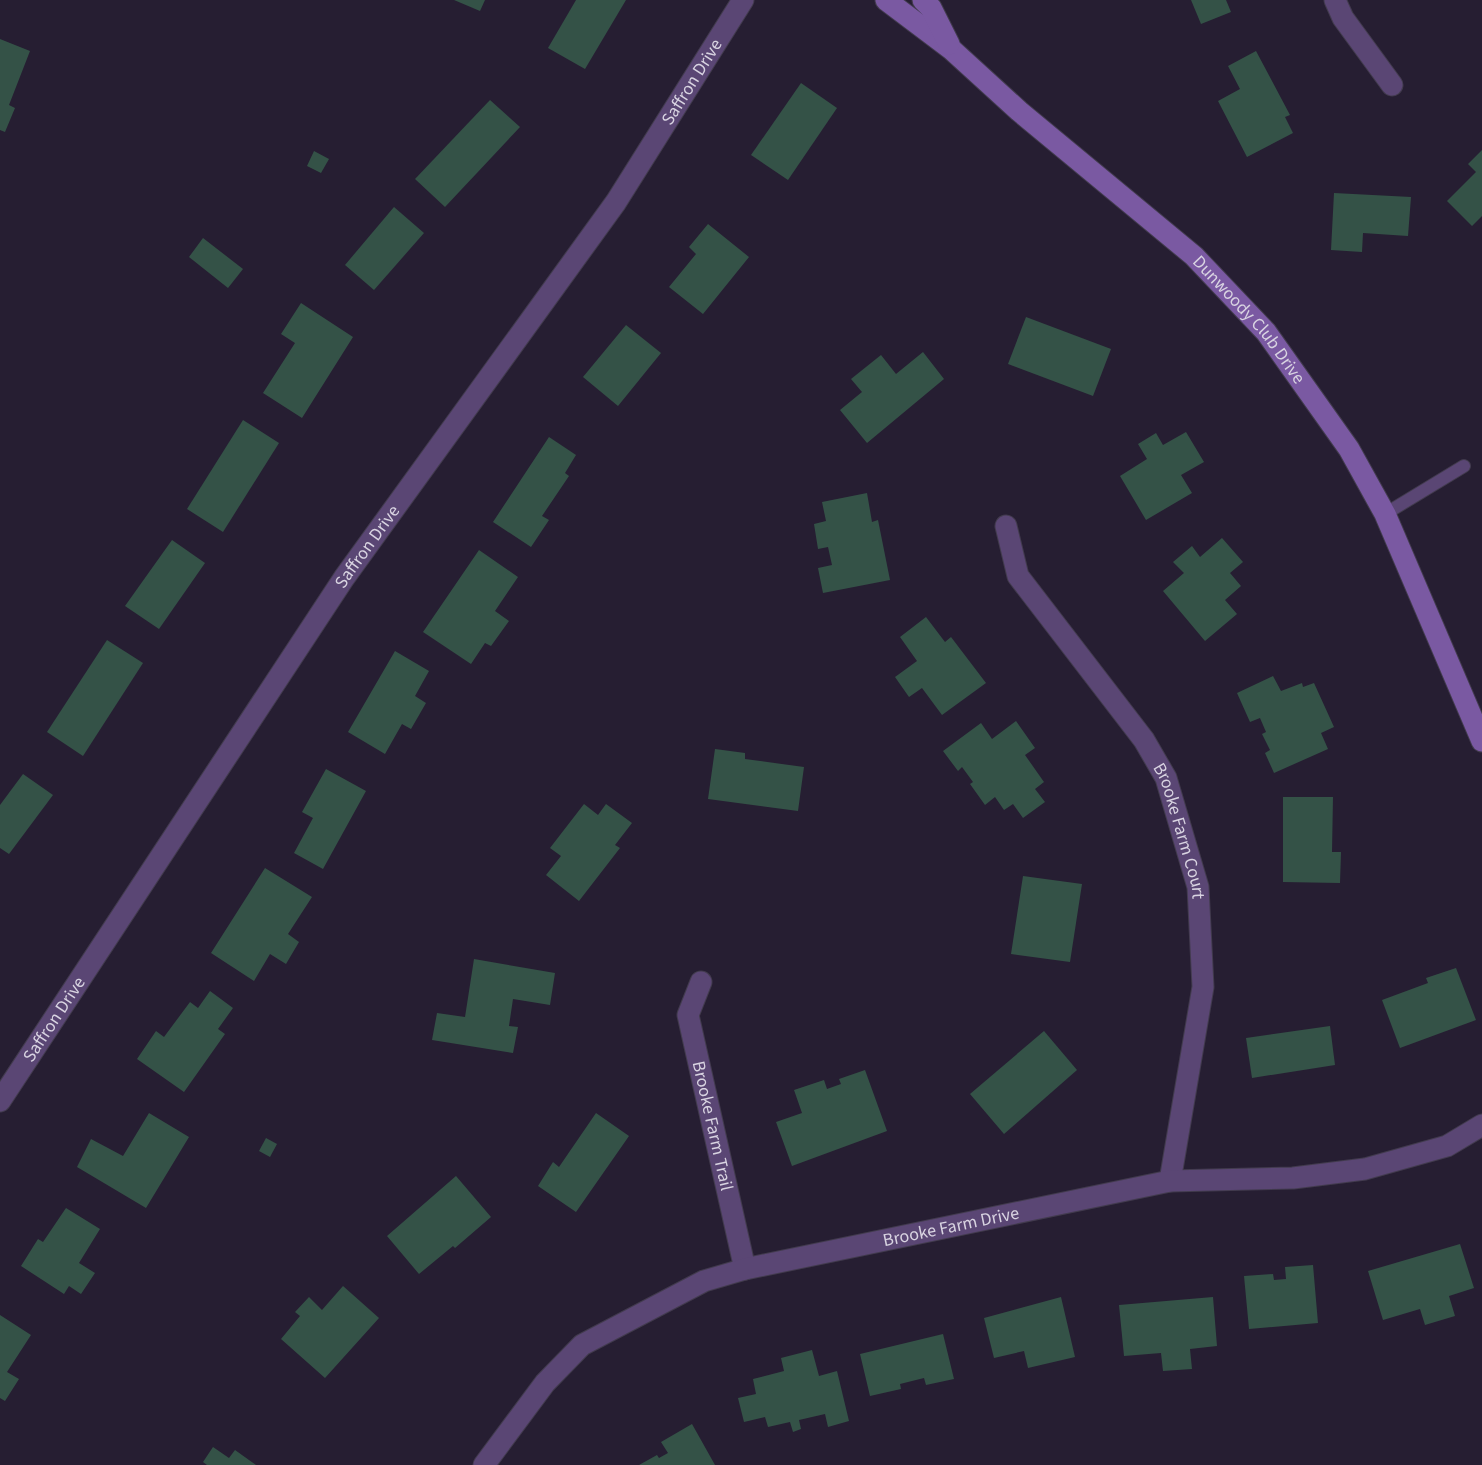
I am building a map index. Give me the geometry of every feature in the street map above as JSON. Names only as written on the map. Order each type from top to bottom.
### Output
[{"type":"main road","name":"Dunwoody Club Drive","points":[[886,0],[951,49],[1019,111],[1194,256],[1266,332],[1349,449],[1385,514],[1482,741]]},
{"type":"main road","points":[[923,0],[931,8],[951,49]]},
{"type":"street","name":"Saffron Drive","points":[[0,1101],[344,578],[615,202],[743,0]]},
{"type":"street","points":[[1335,0],[1343,18],[1392,85]]},
{"type":"street","name":"Brooke Farm Court","points":[[1006,526],[1018,576],[1144,740],[1166,778],[1198,887],[1203,987],[1170,1181]]},
{"type":"street","name":"Brooke Farm Trail","points":[[701,982],[688,1015],[745,1269]]},
{"type":"street","name":"Brooke Farm Drive","points":[[484,1465],[545,1383],[582,1345],[704,1282],[745,1269],[1170,1181],[1293,1178],[1365,1169],[1447,1146],[1482,1125]]},
{"type":"lane","points":[[1385,514],[1464,466]]},
{"type":"building","points":[[454,0],[485,0],[480,11]]},
{"type":"building","points":[[576,0],[626,0],[585,69],[548,48]]},
{"type":"building","points":[[1191,0],[1226,0],[1231,12],[1201,24]]},
{"type":"building","points":[[0,39],[30,51],[9,105],[15,108],[5,132],[0,130]]},
{"type":"building","points":[[1256,51],[1290,115],[1285,117],[1293,133],[1247,157],[1218,101],[1240,89],[1228,66]]},
{"type":"building","points":[[801,83],[837,108],[788,180],[751,155]]},
{"type":"building","points":[[490,100],[520,127],[445,207],[415,179]]},
{"type":"building","points":[[1482,150],[1482,216],[1472,226],[1447,201],[1476,172],[1468,164]]},
{"type":"building","points":[[314,151],[329,159],[321,173],[307,166]]},
{"type":"building","points":[[1334,193],[1411,197],[1408,236],[1363,233],[1362,252],[1331,250]]},
{"type":"building","points":[[394,207],[424,233],[374,290],[345,265]]},
{"type":"building","points":[[708,224],[749,257],[703,314],[669,287],[696,254],[689,247]]},
{"type":"building","points":[[203,238],[243,269],[228,288],[189,257]]},
{"type":"building","points":[[301,303],[353,337],[302,418],[263,393],[295,343],[281,334]]},
{"type":"building","points":[[1026,317],[1111,349],[1093,396],[1008,364]]},
{"type":"building","points":[[626,325],[661,353],[618,406],[583,377]]},
{"type":"building","points":[[923,352],[944,379],[867,443],[840,410],[862,392],[851,379],[881,355],[896,374]]},
{"type":"building","points":[[243,420],[279,443],[223,532],[187,509]]},
{"type":"building","points":[[1186,432],[1204,462],[1181,475],[1192,493],[1146,520],[1120,476],[1147,459],[1138,444],[1156,433],[1163,445]]},
{"type":"building","points":[[549,437],[576,455],[565,473],[569,476],[542,516],[549,520],[531,547],[493,522]]},
{"type":"building","points":[[867,493],[872,522],[878,520],[890,580],[823,593],[818,568],[832,565],[828,547],[818,549],[814,524],[826,521],[822,502]]},
{"type":"building","points":[[1222,538],[1243,562],[1230,573],[1241,586],[1225,600],[1237,614],[1205,641],[1163,591],[1184,573],[1173,562],[1192,546],[1200,557]]},
{"type":"building","points":[[172,540],[205,563],[159,629],[125,606]]},
{"type":"building","points":[[479,550],[518,577],[495,611],[509,621],[491,646],[485,643],[471,664],[423,632]]},
{"type":"building","points":[[926,617],[945,642],[951,637],[986,683],[942,715],[922,688],[909,697],[895,677],[917,661],[900,637]]},
{"type":"building","points":[[107,640],[143,663],[83,756],[47,732]]},
{"type":"building","points":[[395,651],[429,671],[415,696],[426,703],[411,729],[402,724],[385,754],[348,732]]},
{"type":"building","points":[[1273,676],[1281,691],[1302,683],[1303,687],[1314,683],[1334,727],[1321,733],[1328,749],[1274,773],[1265,753],[1270,750],[1262,734],[1266,732],[1260,718],[1250,722],[1237,693]]},
{"type":"building","points":[[1016,721],[1035,748],[1025,755],[1044,782],[1035,789],[1045,802],[1023,818],[1013,804],[1004,810],[995,797],[985,805],[962,767],[958,771],[943,751],[981,723],[992,739]]},
{"type":"building","points":[[715,749],[745,753],[745,759],[804,767],[798,811],[708,799]]},
{"type":"building","points":[[326,769],[366,791],[323,869],[294,853],[313,818],[302,812]]},
{"type":"building","points":[[23,774],[53,795],[9,854],[0,848],[0,805]]},
{"type":"building","points":[[1283,797],[1333,797],[1332,852],[1341,852],[1340,883],[1283,882]]},
{"type":"building","points":[[584,804],[598,815],[606,804],[632,823],[615,845],[620,848],[579,901],[546,875],[561,856],[550,848]]},
{"type":"building","points":[[265,868],[312,897],[288,934],[299,942],[286,964],[270,954],[254,981],[211,953]]},
{"type":"building","points":[[1023,876],[1082,884],[1070,962],[1011,954]]},
{"type":"building","points":[[474,959],[555,973],[550,1005],[513,999],[509,1026],[518,1027],[513,1053],[432,1040],[437,1013],[465,1017]]},
{"type":"building","points":[[1456,968],[1476,1020],[1400,1048],[1382,1000],[1428,983],[1426,978]]},
{"type":"building","points":[[210,991],[233,1008],[218,1029],[225,1034],[184,1092],[137,1059],[156,1031],[164,1037],[190,1002],[198,1008]]},
{"type":"building","points":[[1330,1026],[1335,1065],[1252,1078],[1246,1038]]},
{"type":"building","points":[[1044,1031],[1077,1070],[1004,1134],[970,1094]]},
{"type":"building","points":[[865,1070],[887,1131],[792,1166],[776,1122],[802,1113],[794,1090],[824,1080],[827,1089],[841,1084],[839,1079]]},
{"type":"building","points":[[149,1113],[189,1137],[146,1208],[77,1167],[91,1139],[123,1156]]},
{"type":"building","points":[[596,1113],[629,1136],[576,1212],[538,1186],[553,1162],[559,1167]]},
{"type":"building","points":[[266,1138],[277,1144],[270,1157],[259,1151]]},
{"type":"building","points":[[456,1176],[491,1217],[419,1274],[387,1236]]},
{"type":"building","points":[[66,1208],[100,1229],[79,1263],[95,1273],[81,1294],[69,1286],[64,1294],[21,1266],[38,1239],[43,1242]]},
{"type":"building","points":[[1460,1244],[1474,1288],[1449,1296],[1455,1316],[1425,1325],[1420,1309],[1383,1320],[1368,1271]]},
{"type":"building","points":[[1313,1265],[1318,1323],[1249,1329],[1244,1276],[1273,1274],[1274,1280],[1286,1279],[1285,1267]]},
{"type":"building","points":[[343,1286],[379,1318],[325,1378],[281,1339],[300,1316],[295,1312],[309,1297],[322,1310]]},
{"type":"building","points":[[1061,1297],[1075,1357],[1028,1368],[1024,1351],[994,1358],[984,1318]]},
{"type":"building","points":[[1213,1297],[1217,1346],[1190,1349],[1192,1369],[1163,1371],[1161,1353],[1124,1356],[1119,1305]]},
{"type":"building","points":[[0,1315],[31,1335],[7,1372],[19,1379],[5,1401],[0,1398]]},
{"type":"building","points":[[943,1334],[954,1379],[926,1385],[924,1378],[900,1384],[901,1389],[870,1396],[860,1354]]},
{"type":"building","points":[[812,1350],[819,1376],[837,1371],[849,1421],[828,1427],[825,1414],[799,1420],[801,1429],[793,1432],[790,1422],[768,1427],[765,1417],[744,1422],[738,1398],[756,1394],[753,1379],[784,1371],[781,1358]]},
{"type":"building","points":[[692,1424],[715,1465],[639,1465],[657,1455],[659,1458],[668,1453],[661,1442]]},
{"type":"building","points":[[213,1447],[229,1458],[235,1450],[256,1465],[207,1465],[203,1462]]}]
